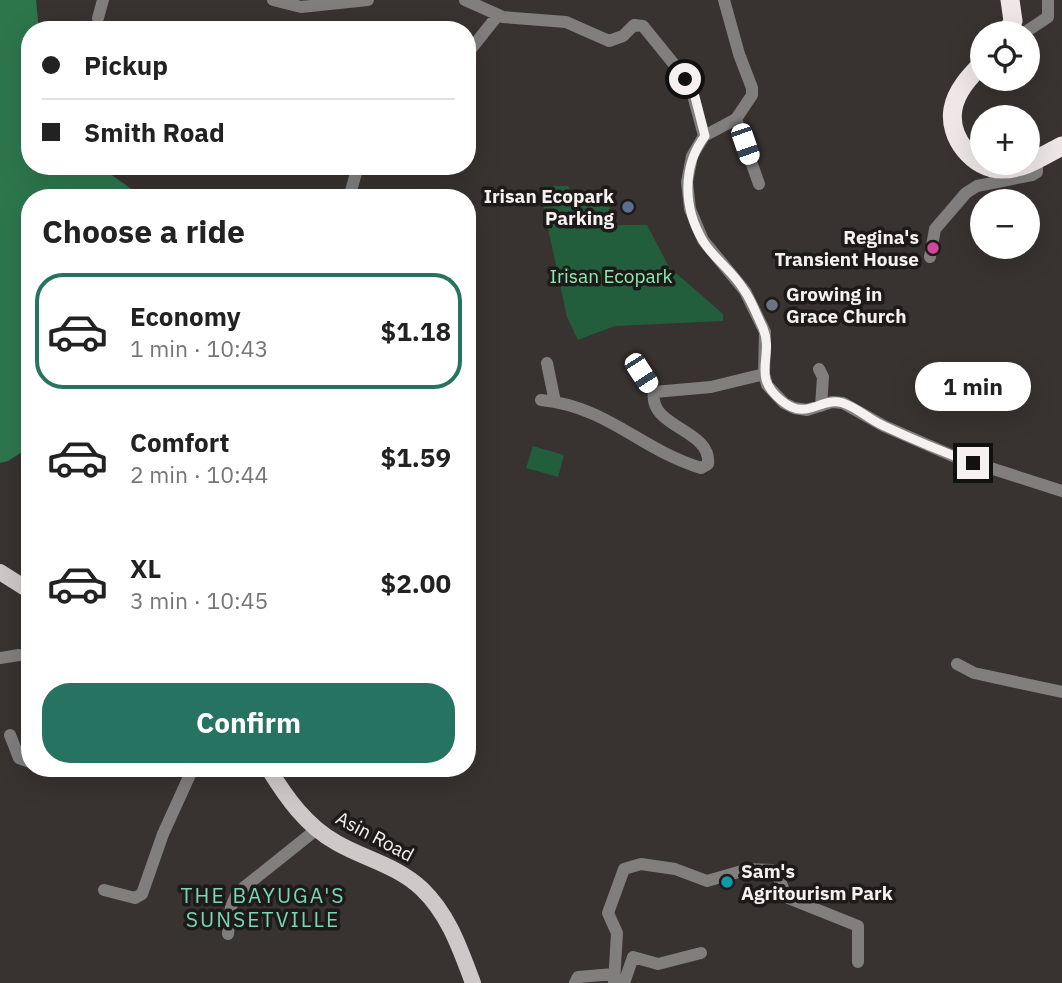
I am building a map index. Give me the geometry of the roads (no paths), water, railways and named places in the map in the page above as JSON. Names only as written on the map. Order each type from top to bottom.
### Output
[{"type":"highway","points":[[1010,0],[1013,21]]},
{"type":"highway","points":[[970,77],[953,107],[954,128],[970,155]]},
{"type":"highway","points":[[1040,158],[1062,146]]},
{"type":"main road","points":[[0,572],[21,585]]},
{"type":"main road","name":"Asin Road","points":[[274,777],[287,798],[317,830],[335,842],[402,873],[421,887],[439,908],[453,931],[473,983]]},
{"type":"street","points":[[98,18],[103,0]]},
{"type":"street","points":[[273,0],[301,7],[368,0]]},
{"type":"street","points":[[465,0],[498,15],[566,22],[609,41],[622,37],[634,25],[643,26],[691,84],[705,136]]},
{"type":"street","points":[[724,0],[738,54],[752,88],[748,103],[736,119],[705,136],[689,166],[690,209],[703,240],[745,291],[762,327],[766,346],[764,374],[767,385],[784,403],[800,410],[832,402],[843,403],[884,426],[953,456],[1062,491]]},
{"type":"street","points":[[1040,22],[1048,17],[1048,0]]},
{"type":"street","points":[[476,43],[498,15]]},
{"type":"street","points":[[736,119],[759,184]]},
{"type":"street","points":[[930,257],[935,229],[966,193],[977,186],[1033,175]]},
{"type":"street","points":[[547,363],[555,402]]},
{"type":"street","points":[[819,369],[823,377],[821,406]]},
{"type":"street","points":[[541,400],[572,403],[596,412],[668,457],[705,467],[709,461],[707,452],[696,439],[668,422],[653,399],[654,392],[641,373]]},
{"type":"street","points":[[654,392],[711,387],[764,374]]},
{"type":"street","points":[[0,658],[19,654]]},
{"type":"street","points":[[957,664],[974,673],[1062,692]]},
{"type":"street","points":[[10,735],[21,759]]},
{"type":"street","points":[[103,890],[135,898],[142,894],[163,834],[189,777]]},
{"type":"street","points":[[228,934],[237,893],[246,883],[317,830]]},
{"type":"street","points":[[617,980],[617,933],[608,913],[624,869],[632,865],[675,869],[707,881],[749,869],[771,870],[776,873],[788,898],[858,926],[858,962]]},
{"type":"street","points":[[617,980],[633,957],[658,964],[701,954]]},
{"type":"street","points":[[575,983],[578,976],[590,974],[617,980]]},
{"type":"place","name":"Irisan Ecopark Parking","points":[[628,207]]},
{"type":"place","name":"Regina's Transient House","points":[[933,248]]},
{"type":"place","name":"Growing in Grace Church","points":[[772,305]]},
{"type":"place","name":"Sam's Agritourism Park","points":[[727,882]]},
{"type":"district","name":"THE BAYUGA'S SUNSETVILLE","points":[[263,907]]},
{"type":"park label","name":"Irisan Ecopark","points":[[611,276]]}]
